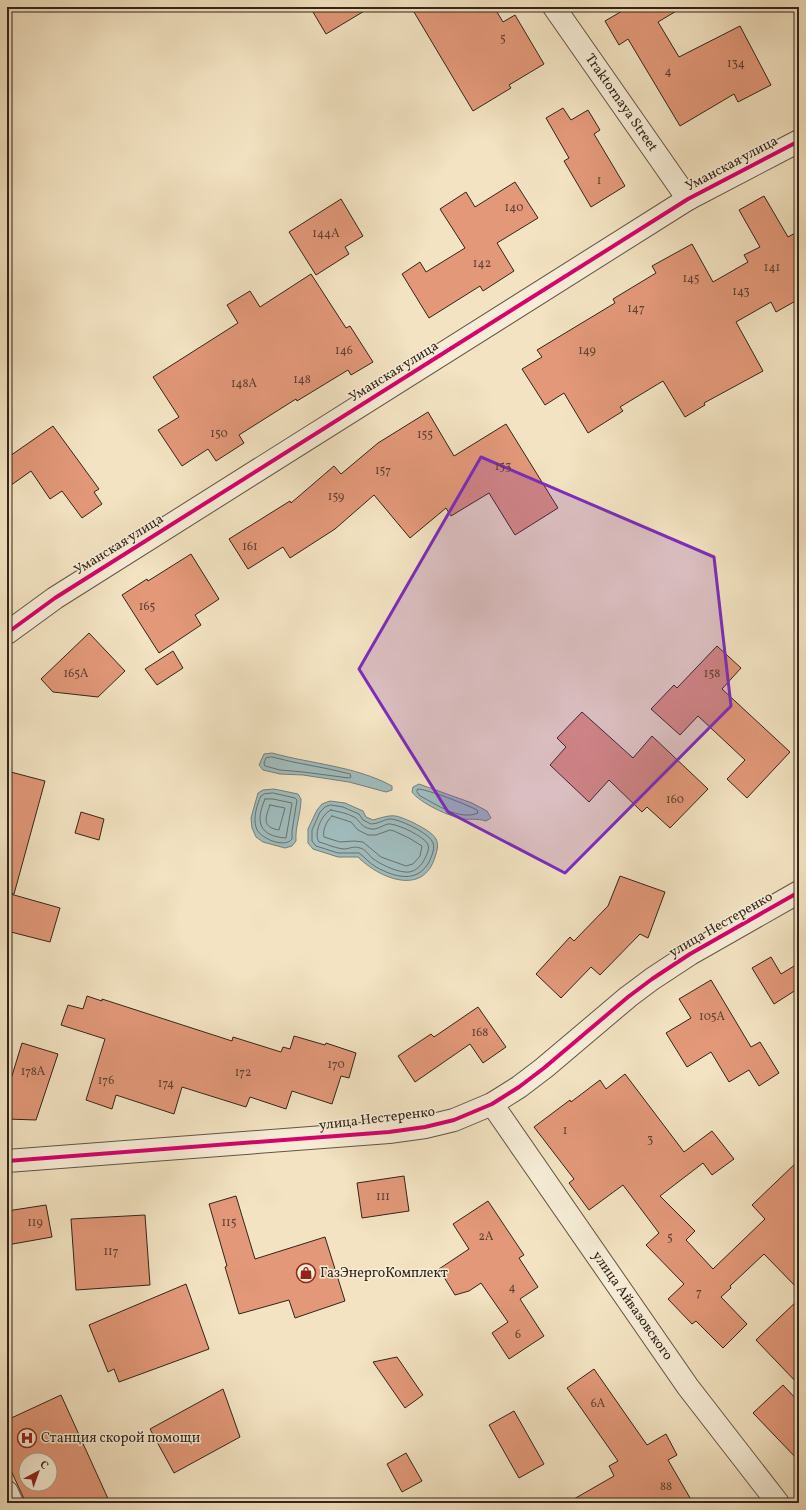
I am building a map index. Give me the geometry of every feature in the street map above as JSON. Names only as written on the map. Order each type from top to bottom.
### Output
[{"type":"street","name":"Traktornaya Street","points":[[554,7],[688,199]]},
{"type":"street","name":"Уманская улица","points":[[7,633],[56,598],[688,199],[799,141]]},
{"type":"street","name":"улица Нестеренко","points":[[7,1161],[389,1132],[425,1127],[454,1120],[492,1104],[520,1087],[628,997],[652,979],[690,954],[799,892]]},
{"type":"street","name":"улица Айвазовского","points":[[492,1104],[688,1387],[778,1503]]},
{"type":"street","points":[[7,1492],[12,1503]]},
{"type":"highlighted area","points":[[481,457],[714,557],[731,706],[565,873],[448,812],[359,669]]},
{"type":"water","points":[[272,753],[363,774],[392,786],[392,790],[386,792],[349,782],[303,775],[280,774],[263,770],[259,765],[264,754]]},
{"type":"water","points":[[419,784],[472,803],[487,811],[491,818],[486,821],[464,819],[436,809],[422,801],[412,792],[413,787]]},
{"type":"water","points":[[274,789],[298,794],[301,799],[296,830],[296,841],[292,846],[285,848],[263,842],[256,837],[252,828],[251,818],[258,793],[263,790]]},
{"type":"water","points":[[330,801],[345,803],[363,811],[366,817],[373,820],[390,816],[402,818],[429,832],[436,839],[438,846],[435,857],[429,869],[421,877],[411,880],[400,880],[388,877],[377,871],[358,857],[338,857],[313,849],[308,843],[308,829],[317,810],[322,804]]},
{"type":"building","points":[[310,7],[371,7],[326,34]]},
{"type":"building","points":[[411,7],[494,7],[503,22],[515,15],[544,64],[509,85],[511,88],[473,111]]},
{"type":"building","points":[[629,7],[683,7],[658,22],[679,57],[740,26],[771,85],[738,102],[734,94],[680,126],[628,39],[619,45],[605,21]]},
{"type":"building","points":[[563,108],[571,120],[588,110],[600,130],[594,134],[625,186],[591,207],[564,161],[569,158],[546,118]]},
{"type":"building","points":[[515,182],[538,218],[497,243],[514,271],[483,291],[480,286],[429,318],[402,274],[420,262],[426,272],[465,248],[440,209],[466,192],[475,207]]},
{"type":"building","points":[[764,196],[788,237],[799,231],[799,299],[776,312],[771,302],[736,322],[763,371],[704,403],[705,405],[685,417],[663,381],[620,407],[623,411],[588,433],[564,393],[545,405],[522,369],[542,357],[537,350],[615,303],[613,299],[656,273],[652,266],[692,244],[713,282],[748,262],[744,255],[760,247],[739,210]]},
{"type":"building","points":[[341,199],[363,236],[345,247],[349,254],[316,275],[289,232]]},
{"type":"building","points":[[311,274],[346,328],[350,326],[373,362],[351,375],[348,370],[297,401],[296,399],[239,435],[244,443],[216,461],[208,449],[182,466],[158,430],[179,417],[153,377],[238,323],[227,305],[250,291],[260,307]]},
{"type":"building","points":[[428,412],[454,456],[506,424],[558,508],[515,535],[489,493],[451,516],[446,508],[410,538],[374,495],[335,529],[290,558],[283,547],[248,569],[229,539],[290,501],[291,503],[334,466],[341,474],[378,443]]},
{"type":"building","points":[[53,426],[99,489],[94,492],[102,504],[82,518],[62,491],[50,499],[31,471],[7,488],[7,458]]},
{"type":"building","points":[[191,554],[219,599],[195,615],[201,625],[159,653],[122,595],[147,579],[148,581]]},
{"type":"building","points":[[89,633],[125,671],[98,697],[53,692],[41,679]]},
{"type":"building","points":[[717,646],[741,668],[722,689],[790,752],[747,798],[727,779],[745,760],[698,716],[680,735],[651,709],[674,685],[677,688]]},
{"type":"building","points":[[173,651],[183,668],[157,685],[145,669]]},
{"type":"building","points":[[582,712],[633,758],[652,736],[708,789],[670,828],[647,807],[642,812],[609,780],[589,802],[550,765],[566,747],[557,738]]},
{"type":"building","points":[[7,771],[45,781],[14,894],[7,893]]},
{"type":"building","points":[[81,812],[104,819],[99,840],[75,833]]},
{"type":"building","points":[[620,876],[665,892],[648,938],[640,934],[600,975],[591,967],[561,998],[536,974],[570,937],[574,941],[608,906]]},
{"type":"building","points":[[7,893],[60,908],[50,942],[7,931]]},
{"type":"building","points":[[771,957],[781,974],[799,963],[799,988],[774,1004],[752,968]]},
{"type":"building","points":[[711,980],[751,1047],[760,1042],[779,1073],[759,1086],[749,1070],[729,1082],[711,1052],[687,1067],[666,1033],[691,1018],[679,999]]},
{"type":"building","points":[[87,996],[102,1001],[102,999],[232,1041],[233,1037],[281,1052],[283,1047],[290,1049],[294,1036],[325,1045],[326,1043],[356,1053],[349,1078],[341,1076],[332,1104],[292,1091],[286,1109],[250,1097],[246,1107],[182,1087],[174,1114],[116,1095],[112,1109],[86,1100],[105,1039],[61,1025],[68,1005],[83,1009]]},
{"type":"building","points":[[478,1007],[506,1047],[483,1063],[470,1044],[415,1082],[398,1056],[431,1034],[434,1037]]},
{"type":"building","points":[[22,1043],[58,1054],[36,1120],[7,1119],[7,1092]]},
{"type":"building","points":[[625,1074],[684,1152],[712,1131],[734,1159],[712,1175],[703,1163],[660,1196],[695,1231],[686,1240],[713,1269],[765,1219],[752,1205],[799,1160],[799,1290],[764,1254],[730,1286],[731,1288],[721,1297],[747,1324],[723,1348],[696,1321],[692,1324],[668,1299],[684,1284],[646,1245],[659,1233],[623,1185],[589,1210],[569,1183],[574,1179],[534,1127],[600,1080],[606,1089]]},
{"type":"building","points":[[404,1176],[409,1211],[362,1218],[357,1183]]},
{"type":"building","points":[[236,1196],[255,1259],[325,1237],[345,1301],[295,1318],[289,1300],[239,1314],[209,1204]]},
{"type":"building","points":[[488,1201],[524,1255],[519,1258],[538,1287],[520,1299],[544,1336],[509,1359],[492,1333],[508,1322],[481,1283],[469,1291],[455,1295],[439,1269],[469,1249],[453,1224]]},
{"type":"building","points":[[46,1205],[52,1237],[7,1245],[7,1211]]},
{"type":"building","points":[[145,1215],[150,1285],[76,1290],[71,1219]]},
{"type":"building","points":[[186,1284],[209,1349],[119,1382],[114,1369],[108,1372],[89,1325]]},
{"type":"building","points":[[799,1299],[799,1385],[756,1340]]},
{"type":"building","points":[[397,1357],[423,1395],[405,1408],[373,1362]]},
{"type":"building","points":[[594,1369],[647,1445],[666,1434],[677,1455],[668,1460],[693,1503],[567,1503],[614,1476],[609,1466],[618,1461],[567,1388]]},
{"type":"building","points":[[783,1385],[799,1402],[799,1461],[753,1413]]},
{"type":"building","points":[[223,1389],[240,1437],[174,1473],[150,1429]]},
{"type":"building","points":[[61,1395],[110,1503],[26,1503],[21,1492],[58,1492],[58,1452],[18,1452],[18,1486],[7,1462],[7,1420]]},
{"type":"building","points":[[514,1411],[544,1464],[519,1478],[489,1425]]},
{"type":"building","points":[[406,1453],[422,1481],[402,1492],[387,1464]]},
{"type":"cycle path","points":[[7,633],[55,598],[688,199],[799,141]]},
{"type":"cycle path","points":[[7,1161],[389,1132],[425,1127],[454,1120],[492,1104],[519,1087],[652,979],[690,954],[799,892]]},
{"type":"place","name":"ГазЭнергоКомплект","points":[[306,1273]]},
{"type":"place","name":"Станция скорой помощи","points":[[27,1438]]}]
